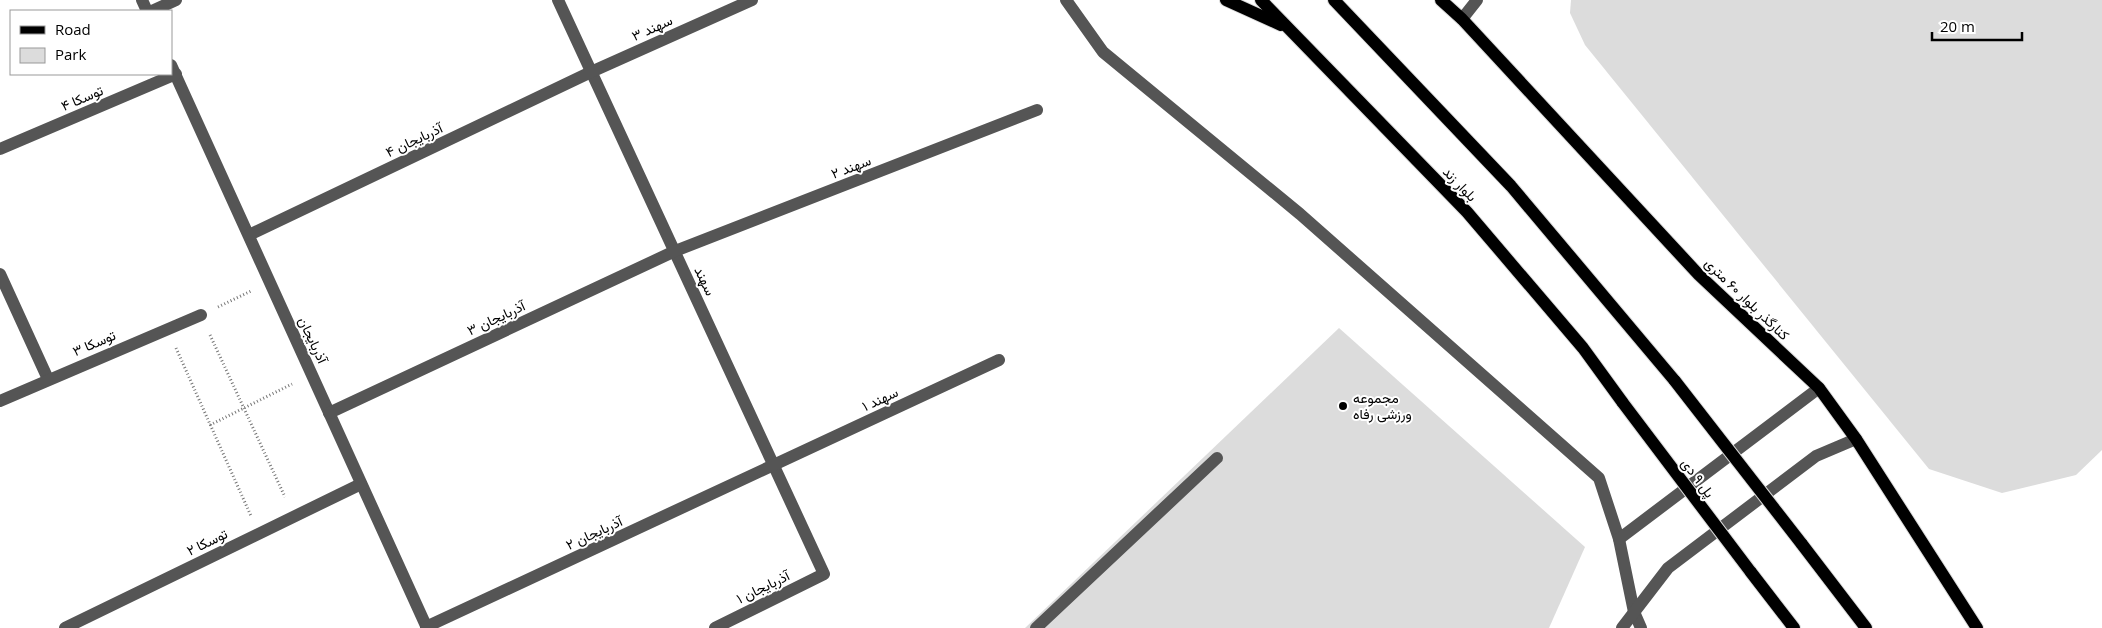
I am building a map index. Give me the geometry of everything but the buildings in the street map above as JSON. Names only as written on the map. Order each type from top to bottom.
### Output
[{"type":"main road","points":[[1226,0],[1287,28]]},
{"type":"main road","name":"بلوار زند","points":[[1261,0],[1467,212],[1583,348],[1623,402]]},
{"type":"main road","points":[[1334,0],[1511,186],[1675,381],[1866,628]]},
{"type":"main road","name":"کنارگذر بلوار ۶۰ متری","points":[[1441,0],[1462,19],[1699,275],[1819,388],[1856,439],[1977,628]]},
{"type":"main road","name":"پل ۹ دی","points":[[1623,402],[1794,628]]},
{"type":"street","points":[[154,10],[176,0]]},
{"type":"street","name":"سهند","points":[[558,0],[824,574]]},
{"type":"street","name":"سهند ۳","points":[[591,72],[752,0]]},
{"type":"street","points":[[1066,0],[1104,52],[1300,214],[1599,478],[1619,538],[1634,612],[1641,628]]},
{"type":"street","points":[[1462,19],[1477,0]]},
{"type":"street","name":"آذربایجان","points":[[173,69],[427,628]]},
{"type":"street","name":"آذربایجان ۴","points":[[249,235],[591,72]]},
{"type":"street","name":"توسکا ۴","points":[[0,149],[160,75]]},
{"type":"street","name":"سهند ۲","points":[[675,251],[1037,110]]},
{"type":"street","name":"آذربایجان ۳","points":[[329,413],[675,251]]},
{"type":"street","points":[[0,274],[48,379]]},
{"type":"street","name":"توسکا ۳","points":[[0,401],[201,315]]},
{"type":"street","name":"سهند ۱","points":[[774,465],[999,360]]},
{"type":"street","points":[[1619,538],[1819,388]]},
{"type":"street","points":[[1622,628],[1668,568],[1816,456],[1856,439]]},
{"type":"street","points":[[1036,628],[1218,458]]},
{"type":"street","name":"آذربایجان ۲","points":[[427,628],[774,465]]},
{"type":"street","name":"توسکا ۲","points":[[65,628],[82,624],[362,484]]},
{"type":"street","name":"آذربایجان ۱","points":[[715,628],[824,574]]},
{"type":"path","points":[[270,282],[201,315],[294,517]]},
{"type":"path","points":[[168,329],[259,534]]},
{"type":"path","points":[[210,425],[312,374]]},
{"type":"green space","points":[[1571,0],[2102,0],[2102,450],[2076,475],[2002,493],[1929,469],[1585,45],[1570,13]]},
{"type":"green space","name":"مجموعه ورزشی رفاه","points":[[1339,328],[1585,547],[1549,628],[1025,628]]},
{"type":"place","name":"مجموعه ورزشی رفاه","points":[[1343,406]]}]
